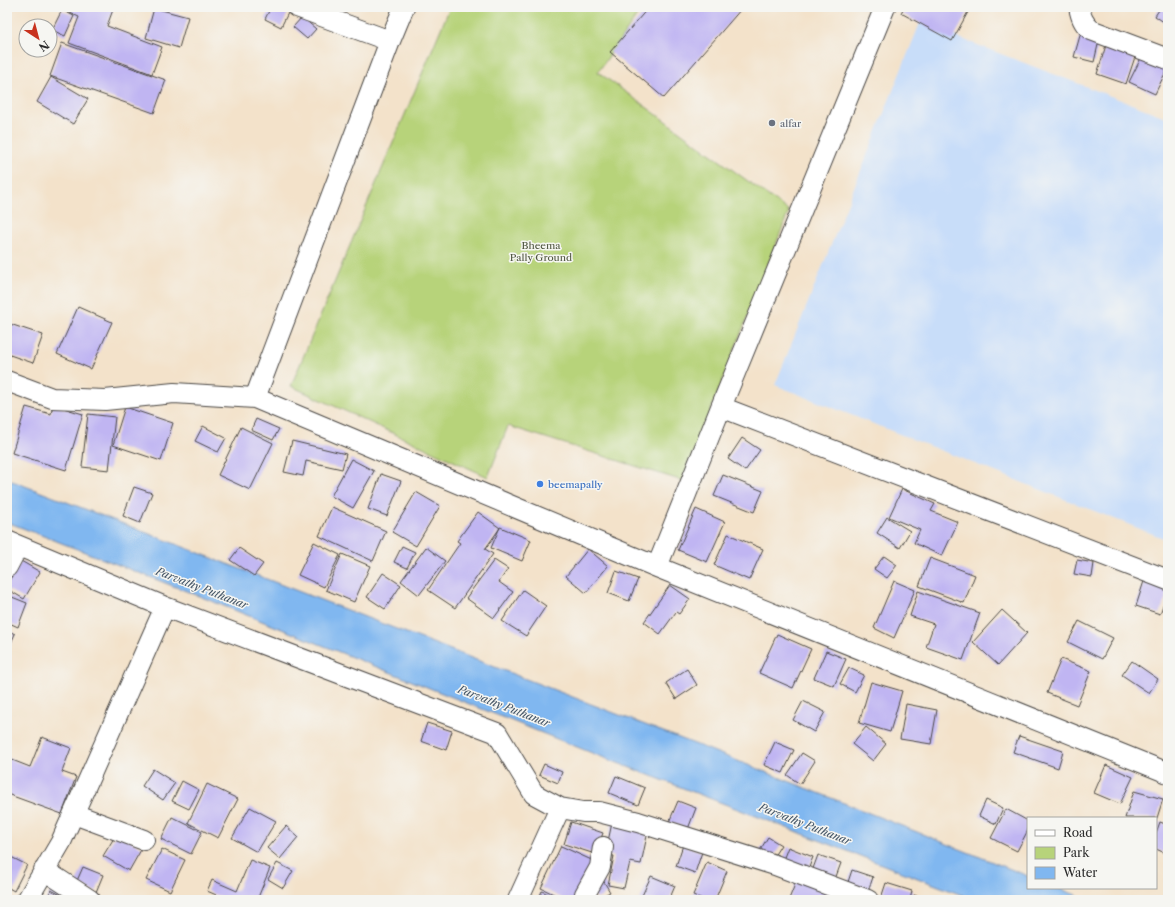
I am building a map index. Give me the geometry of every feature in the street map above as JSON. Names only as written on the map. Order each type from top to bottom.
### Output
[{"type":"street","points":[[297,7],[390,41]]},
{"type":"street","points":[[255,398],[404,7]]},
{"type":"street","points":[[657,566],[885,7]]},
{"type":"street","points":[[1079,7],[1081,17],[1085,25],[1091,30],[1168,59]]},
{"type":"street","points":[[7,381],[52,398],[105,400],[174,393],[255,398],[657,566],[1168,773]]},
{"type":"street","points":[[721,407],[1168,580]]},
{"type":"street","points":[[7,567],[12,543],[165,607],[497,733],[534,794],[560,808],[583,812],[599,812],[638,822],[775,865],[868,900]]},
{"type":"street","points":[[27,900],[61,842],[165,607]]},
{"type":"street","points":[[518,900],[560,808]]},
{"type":"street","points":[[74,814],[144,840]]},
{"type":"street","points":[[584,900],[585,894],[600,867],[603,847]]},
{"type":"street","points":[[44,870],[90,900]]},
{"type":"shaded area","points":[[920,23],[1168,118],[1168,540],[775,385]]},
{"type":"green space","name":"Bheema Pally Ground","points":[[450,7],[643,7],[598,72],[789,211],[683,481],[508,426],[488,477],[291,386]]},
{"type":"water","name":"Parvathy Puthanar","points":[[7,479],[705,748],[1027,876],[1027,889],[1061,889],[1089,900],[975,900],[602,757],[199,596],[7,522]]},
{"type":"building","points":[[72,7],[114,7],[107,26],[162,47],[152,74],[69,43],[79,17],[70,13]]},
{"type":"building","points":[[271,7],[281,7],[289,11],[281,27],[265,19]]},
{"type":"building","points":[[649,7],[742,8],[664,98],[610,52]]},
{"type":"building","points":[[904,7],[960,7],[968,12],[952,41],[901,13]]},
{"type":"building","points":[[1161,7],[1168,7],[1168,25],[1155,16]]},
{"type":"building","points":[[154,8],[188,17],[179,48],[146,38]]},
{"type":"building","points":[[62,10],[74,16],[65,36],[58,33],[58,18]]},
{"type":"building","points":[[302,17],[316,29],[307,39],[293,27]]},
{"type":"building","points":[[1081,32],[1100,36],[1094,62],[1074,57]]},
{"type":"building","points":[[1107,42],[1137,51],[1126,84],[1097,74]]},
{"type":"building","points":[[62,43],[166,80],[154,113],[50,76],[57,58],[58,58]]},
{"type":"building","points":[[1143,54],[1168,67],[1155,94],[1129,82]]},
{"type":"building","points":[[51,77],[88,99],[73,124],[37,102]]},
{"type":"building","points":[[78,307],[112,322],[91,369],[57,354]]},
{"type":"building","points":[[7,323],[43,335],[33,363],[7,354]]},
{"type":"building","points":[[53,405],[83,414],[66,470],[12,453],[26,407],[51,414]]},
{"type":"building","points":[[125,407],[173,423],[161,461],[113,445]]},
{"type":"building","points":[[88,414],[115,417],[109,470],[82,467]]},
{"type":"building","points":[[256,419],[279,429],[273,440],[251,430]]},
{"type":"building","points":[[203,426],[226,438],[218,452],[195,441]]},
{"type":"building","points":[[241,427],[273,443],[250,490],[218,475]]},
{"type":"building","points":[[742,438],[760,450],[745,471],[728,459]]},
{"type":"building","points":[[292,441],[346,454],[342,469],[306,461],[303,476],[284,472]]},
{"type":"building","points":[[351,459],[374,471],[353,508],[331,496]]},
{"type":"building","points":[[381,474],[401,481],[387,516],[368,509]]},
{"type":"building","points":[[723,475],[763,491],[754,512],[714,496]]},
{"type":"building","points":[[134,487],[152,493],[140,523],[123,516]]},
{"type":"building","points":[[902,489],[935,504],[931,511],[958,522],[942,556],[914,543],[920,530],[889,517]]},
{"type":"building","points":[[416,492],[440,506],[416,546],[392,532]]},
{"type":"building","points":[[332,507],[386,531],[373,561],[319,536]]},
{"type":"building","points":[[696,509],[725,522],[707,562],[678,550]]},
{"type":"building","points":[[478,512],[500,528],[485,549],[493,554],[455,608],[428,590],[460,543],[457,541]]},
{"type":"building","points":[[887,517],[910,531],[900,548],[877,533]]},
{"type":"building","points":[[500,527],[531,540],[522,561],[491,548]]},
{"type":"building","points":[[728,534],[763,549],[749,580],[714,565]]},
{"type":"building","points":[[314,542],[340,555],[324,587],[298,575]]},
{"type":"building","points":[[402,546],[415,552],[407,568],[394,562]]},
{"type":"building","points":[[426,547],[445,561],[419,595],[401,581]]},
{"type":"building","points":[[239,548],[263,564],[254,576],[230,560]]},
{"type":"building","points":[[588,549],[608,566],[586,593],[566,576]]},
{"type":"building","points":[[342,554],[370,566],[354,602],[326,590]]},
{"type":"building","points":[[884,556],[897,565],[887,578],[874,569]]},
{"type":"building","points":[[930,558],[975,575],[964,603],[919,586]]},
{"type":"building","points":[[494,560],[508,569],[499,582],[513,592],[494,618],[466,598]]},
{"type":"building","points":[[1077,560],[1094,563],[1092,577],[1074,574]]},
{"type":"building","points":[[21,561],[40,572],[24,599],[7,589],[7,584]]},
{"type":"building","points":[[616,571],[638,579],[629,601],[608,593]]},
{"type":"building","points":[[383,573],[401,585],[385,609],[367,597]]},
{"type":"building","points":[[1145,578],[1168,586],[1168,591],[1160,614],[1136,606]]},
{"type":"building","points":[[894,581],[915,590],[894,638],[874,628]]},
{"type":"building","points":[[670,585],[690,599],[679,614],[676,612],[660,634],[644,622]]},
{"type":"building","points":[[523,590],[546,606],[526,636],[502,621]]},
{"type":"building","points":[[918,591],[980,613],[963,660],[926,647],[934,624],[910,616]]},
{"type":"building","points":[[7,595],[27,603],[18,627],[7,622]]},
{"type":"building","points":[[1002,610],[1027,633],[998,665],[973,642]]},
{"type":"building","points":[[1079,621],[1113,638],[1102,659],[1068,642]]},
{"type":"building","points":[[7,630],[15,634],[10,645],[7,644]]},
{"type":"building","points":[[777,634],[811,649],[793,688],[759,673]]},
{"type":"building","points":[[826,651],[846,659],[834,686],[814,678]]},
{"type":"building","points":[[1061,659],[1091,671],[1077,705],[1047,693]]},
{"type":"building","points":[[1132,661],[1158,679],[1149,693],[1122,675]]},
{"type":"building","points":[[849,668],[864,675],[855,692],[840,684]]},
{"type":"building","points":[[687,669],[697,685],[676,699],[666,683]]},
{"type":"building","points":[[871,682],[902,691],[890,732],[859,723]]},
{"type":"building","points":[[803,701],[825,712],[814,732],[793,720]]},
{"type":"building","points":[[906,704],[937,710],[931,744],[900,739]]},
{"type":"building","points":[[427,723],[452,731],[446,750],[421,741]]},
{"type":"building","points":[[866,727],[886,744],[873,761],[852,744]]},
{"type":"building","points":[[1019,736],[1063,751],[1058,768],[1013,752]]},
{"type":"building","points":[[42,737],[71,748],[62,772],[76,777],[62,814],[7,794],[7,758],[30,767]]},
{"type":"building","points":[[775,742],[794,750],[783,773],[764,765]]},
{"type":"building","points":[[802,753],[815,761],[800,784],[787,775]]},
{"type":"building","points":[[544,764],[562,772],[558,783],[539,775]]},
{"type":"building","points":[[1106,765],[1133,777],[1120,804],[1094,793]]},
{"type":"building","points":[[153,769],[175,783],[163,800],[142,786]]},
{"type":"building","points":[[616,776],[645,788],[638,805],[609,793]]},
{"type":"building","points":[[182,781],[199,790],[189,809],[172,801]]},
{"type":"building","points":[[207,784],[238,799],[218,838],[188,823]]},
{"type":"building","points":[[1134,791],[1163,799],[1157,818],[1125,817]]},
{"type":"building","points":[[986,800],[1003,808],[996,824],[979,816]]},
{"type":"building","points":[[678,801],[696,808],[688,829],[669,822]]},
{"type":"building","points":[[250,807],[276,821],[257,852],[232,838]]},
{"type":"building","points":[[1006,809],[1027,820],[1027,832],[1017,851],[991,838]]},
{"type":"building","points":[[172,817],[202,832],[191,854],[161,839]]},
{"type":"building","points":[[571,822],[603,833],[595,854],[564,844]]},
{"type":"building","points":[[1160,822],[1168,825],[1168,845],[1165,853],[1157,849],[1157,830]]},
{"type":"building","points":[[612,823],[648,831],[641,864],[630,862],[624,888],[608,885],[614,856],[605,855]]},
{"type":"building","points":[[286,826],[298,837],[280,859],[267,848]]},
{"type":"building","points":[[117,833],[142,848],[129,871],[103,856]]},
{"type":"building","points":[[768,837],[781,845],[772,859],[759,852]]},
{"type":"building","points":[[683,845],[702,852],[695,873],[676,866]]},
{"type":"building","points":[[561,846],[598,863],[581,900],[566,900],[541,888]]},
{"type":"building","points":[[788,847],[813,857],[808,870],[783,860]]},
{"type":"building","points":[[162,849],[185,860],[170,891],[146,880]]},
{"type":"building","points":[[7,855],[27,865],[14,891],[7,887]]},
{"type":"building","points":[[818,855],[841,863],[834,882],[811,874]]},
{"type":"building","points":[[250,860],[270,868],[257,900],[228,900],[207,891],[212,880],[237,891]]},
{"type":"building","points":[[707,862],[727,871],[715,900],[705,900],[693,895]]},
{"type":"building","points":[[277,863],[293,871],[283,888],[268,879]]},
{"type":"building","points":[[83,867],[103,875],[96,892],[76,883]]},
{"type":"building","points":[[852,870],[873,877],[867,895],[846,888]]},
{"type":"building","points":[[651,876],[675,886],[669,900],[640,900]]},
{"type":"building","points":[[798,877],[833,890],[829,900],[789,899]]},
{"type":"building","points":[[603,880],[610,892],[597,899],[590,887]]},
{"type":"building","points":[[886,883],[912,891],[910,900],[885,900],[881,898]]},
{"type":"building","points":[[51,890],[71,900],[46,900]]},
{"type":"building","points":[[542,891],[559,900],[538,900]]},
{"type":"building","points":[[914,895],[929,900],[912,900]]},
{"type":"place","name":"alfar","points":[[772,123]]},
{"type":"place","name":"beemapally","points":[[540,484]]}]
